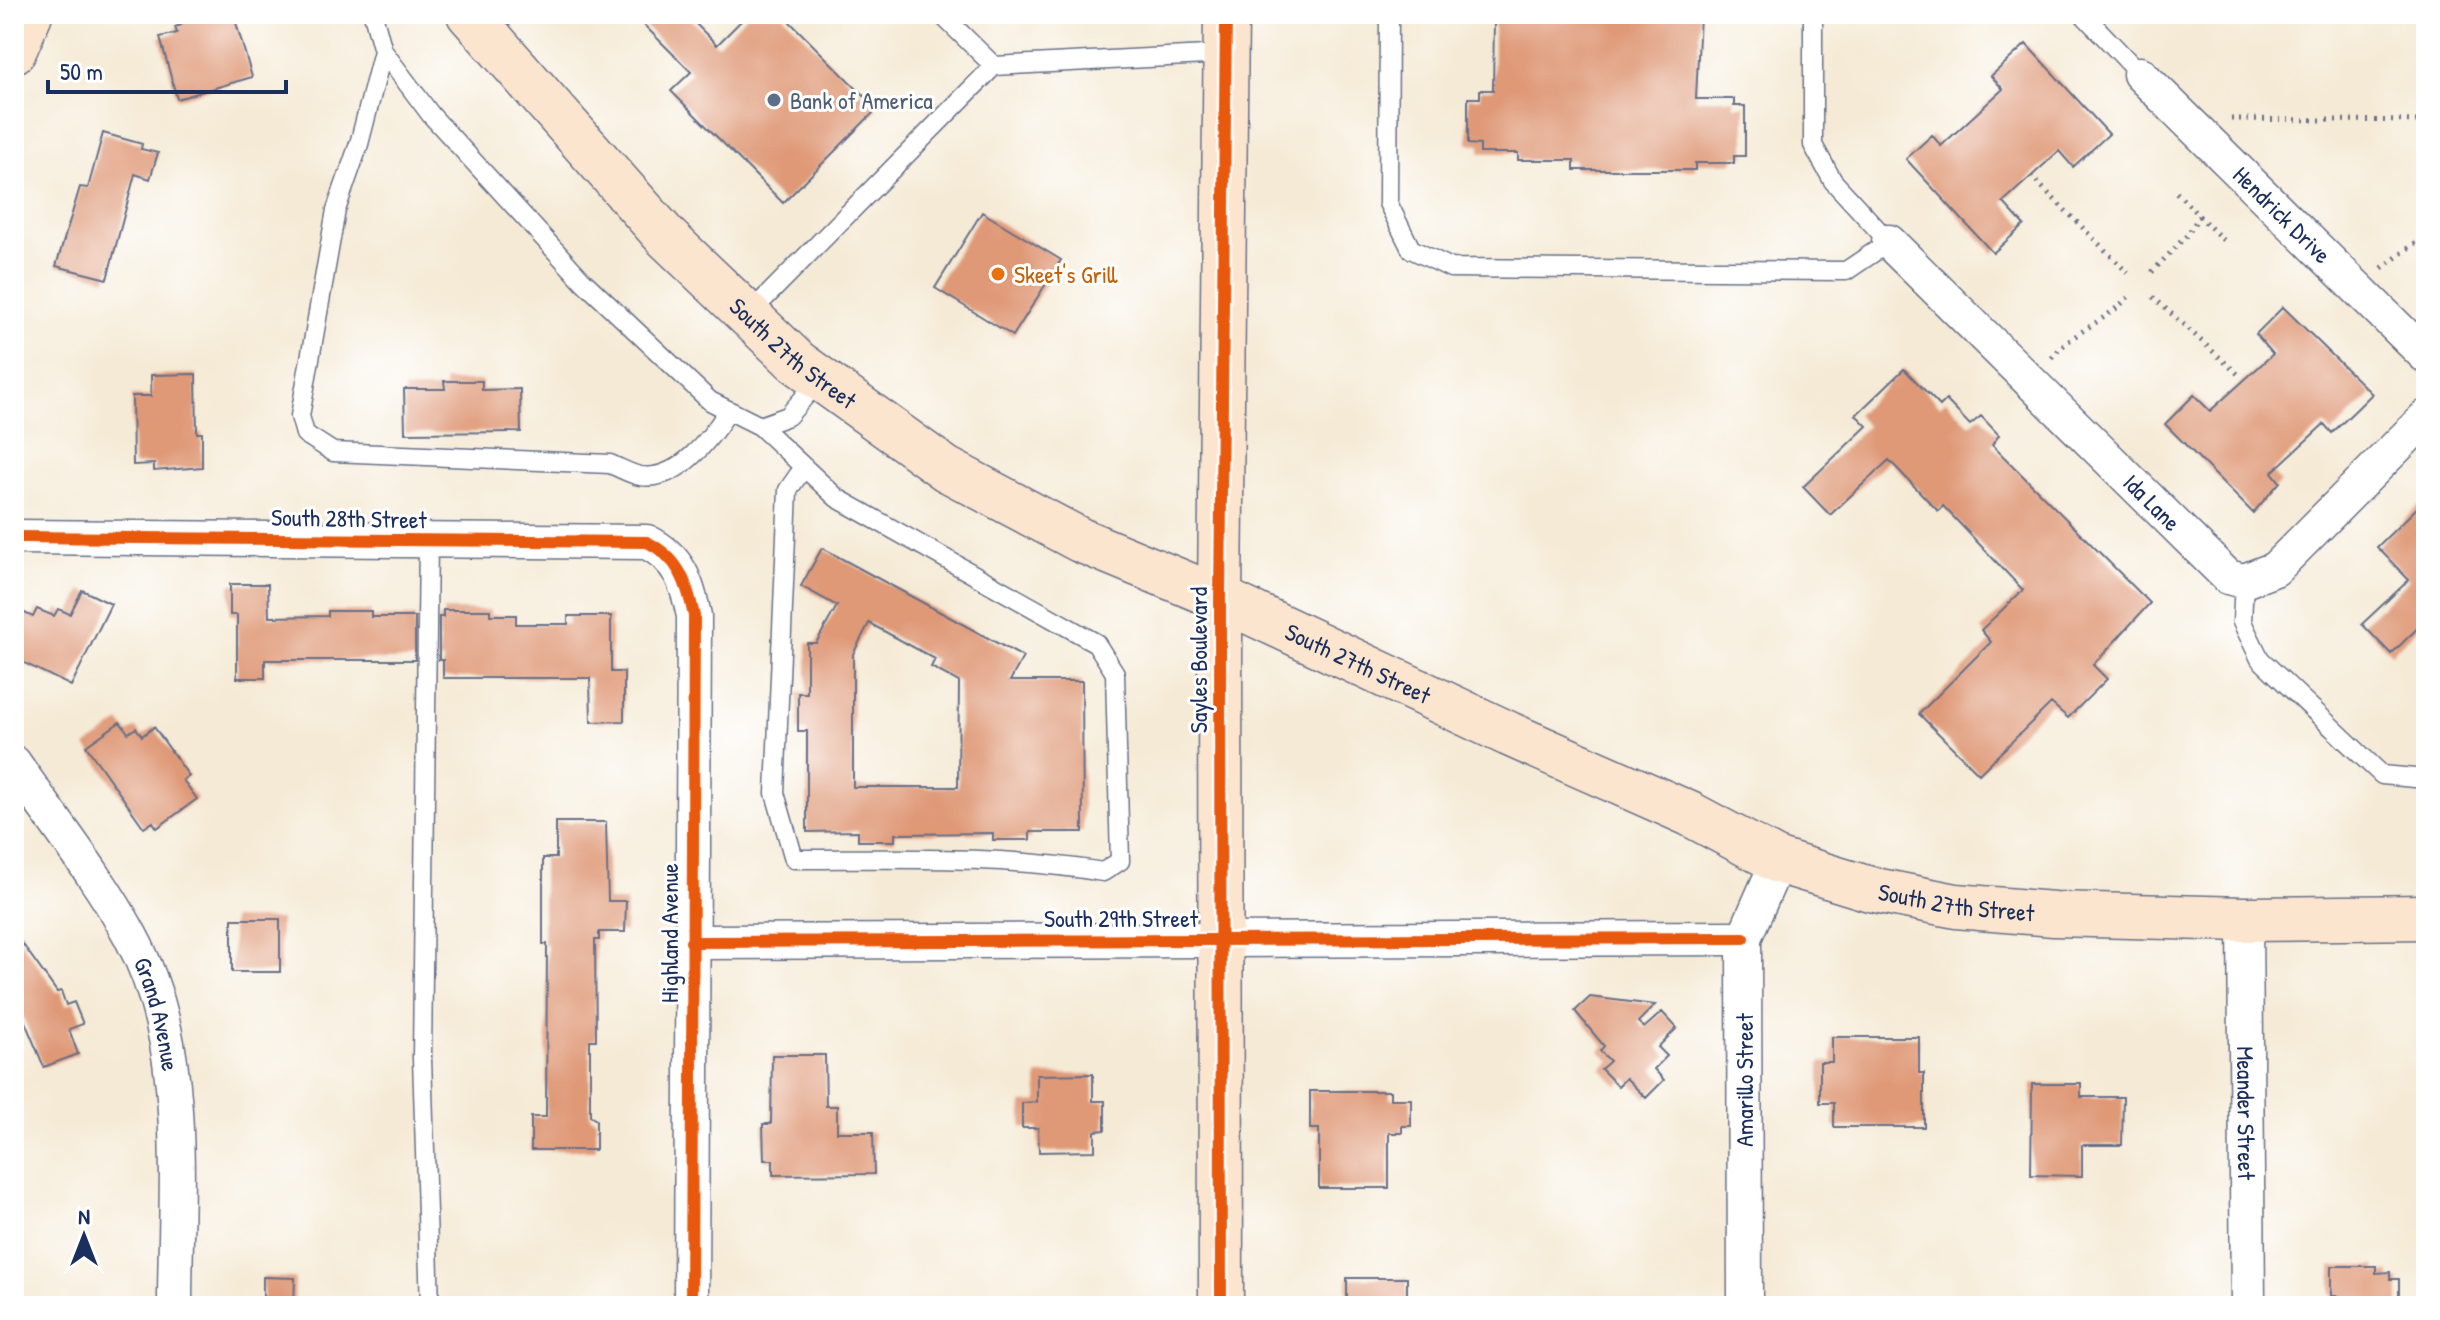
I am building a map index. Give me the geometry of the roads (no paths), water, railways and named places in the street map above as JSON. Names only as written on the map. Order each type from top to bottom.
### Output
[{"type":"main road","points":[[14,51],[30,14]]},
{"type":"main road","name":"South 27th Street","points":[[469,14],[666,237],[797,362],[946,469],[1080,540],[1220,598],[1509,734],[1690,814],[1778,861],[1870,889],[1956,906],[2054,914],[2245,919],[2426,917]]},
{"type":"main road","name":"Sayles Boulevard","points":[[1221,1306],[1220,598],[1226,34]]},
{"type":"street","name":"Hendrick Drive","points":[[2140,74],[2426,356]]},
{"type":"street","name":"Ida Lane","points":[[1889,242],[2228,577],[2244,581]]},
{"type":"street","points":[[2244,581],[2275,569],[2426,417]]},
{"type":"street","name":"South 28th Street","points":[[14,537],[647,542],[665,551],[677,564]]},
{"type":"street","name":"Highland Avenue","points":[[677,564],[688,584],[694,616],[691,1306]]},
{"type":"street","name":"Grand Avenue","points":[[14,763],[130,935],[152,984],[168,1042],[174,1100],[175,1306]]},
{"type":"street","name":"Amarillo Street","points":[[1745,1306],[1744,938],[1778,861]]},
{"type":"street","name":"Meander Street","points":[[2245,919],[2248,1306]]},
{"type":"street","name":"South 29th Street","points":[[691,942],[1744,938]]},
{"type":"lane","points":[[373,14],[383,51],[431,115],[583,281],[710,401],[760,426],[804,467],[837,498],[1096,643],[1115,673],[1120,861],[1103,872],[1059,865],[961,859],[794,859],[775,793],[788,490],[804,467]]},
{"type":"lane","points":[[941,14],[994,66]]},
{"type":"lane","points":[[1389,14],[1388,203],[1411,249],[1451,268],[1846,271],[1889,242],[1833,181],[1813,145],[1813,14]]},
{"type":"lane","points":[[2083,14],[2140,74]]},
{"type":"lane","points":[[749,314],[994,66],[1226,34]]},
{"type":"lane","points":[[383,51],[359,144],[336,210],[300,416],[305,434],[333,452],[610,464],[642,476],[668,472],[709,441],[728,411]]},
{"type":"lane","points":[[760,426],[788,416],[820,379]]},
{"type":"lane","points":[[428,540],[422,1058],[430,1306]]},
{"type":"lane","points":[[2244,581],[2242,622],[2260,659],[2382,775],[2426,779]]},
{"type":"place","name":"Bank of America","points":[[774,100]]},
{"type":"place","name":"Skeet's Grill","points":[[998,274]]}]
